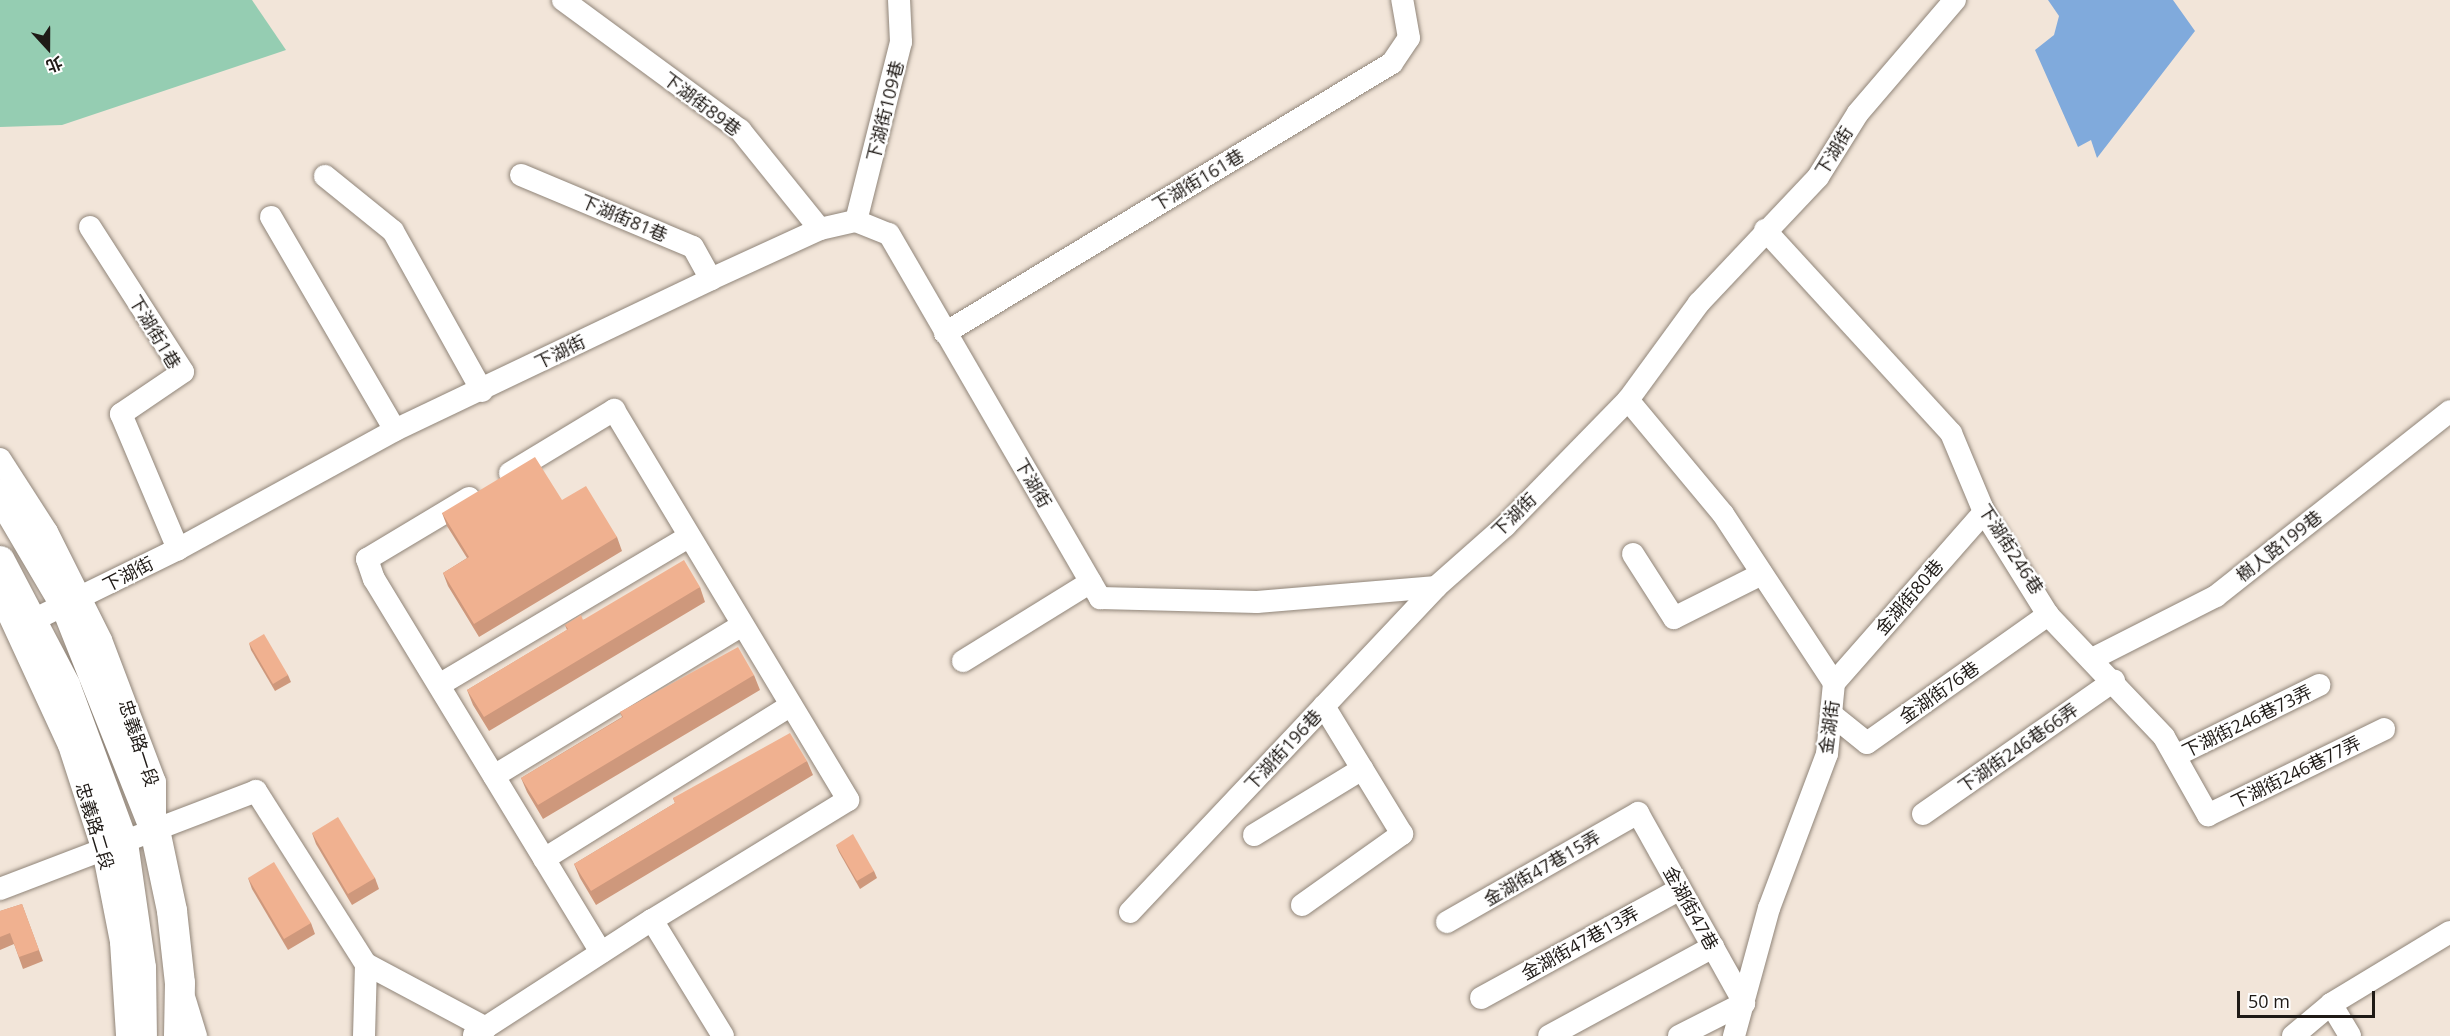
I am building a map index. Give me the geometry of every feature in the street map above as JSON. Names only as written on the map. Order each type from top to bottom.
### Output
[{"type":"main road","name":"忠義路一段","points":[[0,494],[74,602],[155,830]]},
{"type":"main road","points":[[0,561],[26,624]]},
{"type":"main road","name":"忠義路二段","points":[[26,624],[65,685],[85,737],[141,968],[142,1036]]},
{"type":"main road","points":[[155,830],[180,983],[178,1036]]},
{"type":"street","name":"下湖街89巷","points":[[563,0],[740,130],[820,229]]},
{"type":"street","name":"下湖街109巷","points":[[856,221],[901,42],[899,0]]},
{"type":"street","name":"下湖街161巷","points":[[945,333],[1392,63],[1409,38],[1402,0]]},
{"type":"street","name":"下湖街","points":[[26,624],[178,549],[395,430],[482,391],[711,279],[820,229],[856,221],[890,234],[945,333],[1100,598],[1257,602],[1436,587],[1505,526],[1628,400],[1699,303],[1765,230],[1818,177],[1858,113],[1955,0]]},
{"type":"street","name":"下湖街81巷","points":[[521,175],[693,247],[711,279]]},
{"type":"street","points":[[326,176],[393,231],[482,391]]},
{"type":"street","points":[[271,217],[395,430]]},
{"type":"street","name":"下湖街1巷","points":[[90,227],[183,372],[121,414],[178,549]]},
{"type":"street","name":"下湖街246巷","points":[[1765,230],[1951,433],[1984,512],[2048,615],[2094,658],[2175,756],[2208,815]]},
{"type":"street","name":"金湖街","points":[[1628,400],[1723,514],[1834,683],[1827,754],[1769,908],[1734,1036]]},
{"type":"street","points":[[0,889],[256,791],[366,964],[479,1032],[602,953],[652,920],[848,800],[688,537],[614,410],[367,559],[439,685],[602,953]]},
{"type":"street","name":"樹人路199巷","points":[[2094,658],[2216,596],[2450,411]]},
{"type":"street","name":"忠義路一段","points":[[0,459],[74,602]]},
{"type":"street","name":"金湖街80巷","points":[[1834,683],[1984,512]]},
{"type":"street","points":[[439,685],[688,537]]},
{"type":"street","points":[[1633,554],[1674,618],[1762,574]]},
{"type":"street","points":[[963,662],[1090,582]]},
{"type":"street","name":"下湖街196巷","points":[[1130,912],[1436,587]]},
{"type":"street","points":[[0,596],[26,624]]},
{"type":"street","name":"金湖街76巷","points":[[1831,714],[1867,743],[2048,615]]},
{"type":"street","name":"忠義路二段","points":[[26,624],[69,745],[113,847],[127,1036]]},
{"type":"street","points":[[494,776],[742,625]]},
{"type":"street","name":"下湖街246巷66弄","points":[[1923,814],[2114,681]]},
{"type":"street","name":"下湖街246巷73弄","points":[[2175,756],[2319,686]]},
{"type":"street","points":[[544,859],[791,705]]},
{"type":"street","points":[[1302,905],[1402,834],[1324,706]]},
{"type":"street","name":"下湖街246巷77弄","points":[[2208,815],[2384,729]]},
{"type":"street","points":[[1254,835],[1362,769]]},
{"type":"street","name":"金湖街47巷","points":[[1638,813],[1744,1003]]},
{"type":"street","name":"金湖街47巷15弄","points":[[1447,922],[1638,813]]},
{"type":"street","name":"金湖街47巷13弄","points":[[1481,998],[1680,889]]},
{"type":"street","points":[[652,920],[723,1036]]},
{"type":"street","points":[[2293,1036],[2331,1004],[2450,932]]},
{"type":"street","points":[[1549,1036],[1713,948]]},
{"type":"street","points":[[364,1036],[366,964]]},
{"type":"street","points":[[180,983],[196,1036]]},
{"type":"street","points":[[1679,1036],[1744,1003]]},
{"type":"street","points":[[2331,1004],[2350,1036]]},
{"type":"green space","points":[[0,0],[252,0],[286,50],[62,125],[0,127]]},
{"type":"water","points":[[2048,0],[2173,0],[2195,31],[2097,158],[2091,140],[2078,147],[2035,50],[2054,35],[2059,16]]},
{"type":"building","points":[[535,457],[562,500],[586,486],[617,537],[474,624],[443,573],[469,557],[442,513]]},
{"type":"building","points":[[684,560],[700,587],[484,717],[467,690],[568,629],[565,625],[581,615],[583,620]]},
{"type":"building","points":[[264,634],[288,675],[273,684],[249,643]]},
{"type":"building","points":[[738,647],[754,675],[538,805],[521,778],[623,717],[620,712]]},
{"type":"building","points":[[790,733],[807,761],[591,891],[574,864],[675,803],[673,798]]},
{"type":"building","points":[[338,817],[375,878],[348,894],[312,833]]},
{"type":"building","points":[[853,834],[874,871],[857,881],[836,845]]},
{"type":"building","points":[[274,862],[311,923],[284,939],[248,878]]},
{"type":"building","points":[[22,904],[39,950],[19,957],[10,933],[0,937],[0,911]]}]
